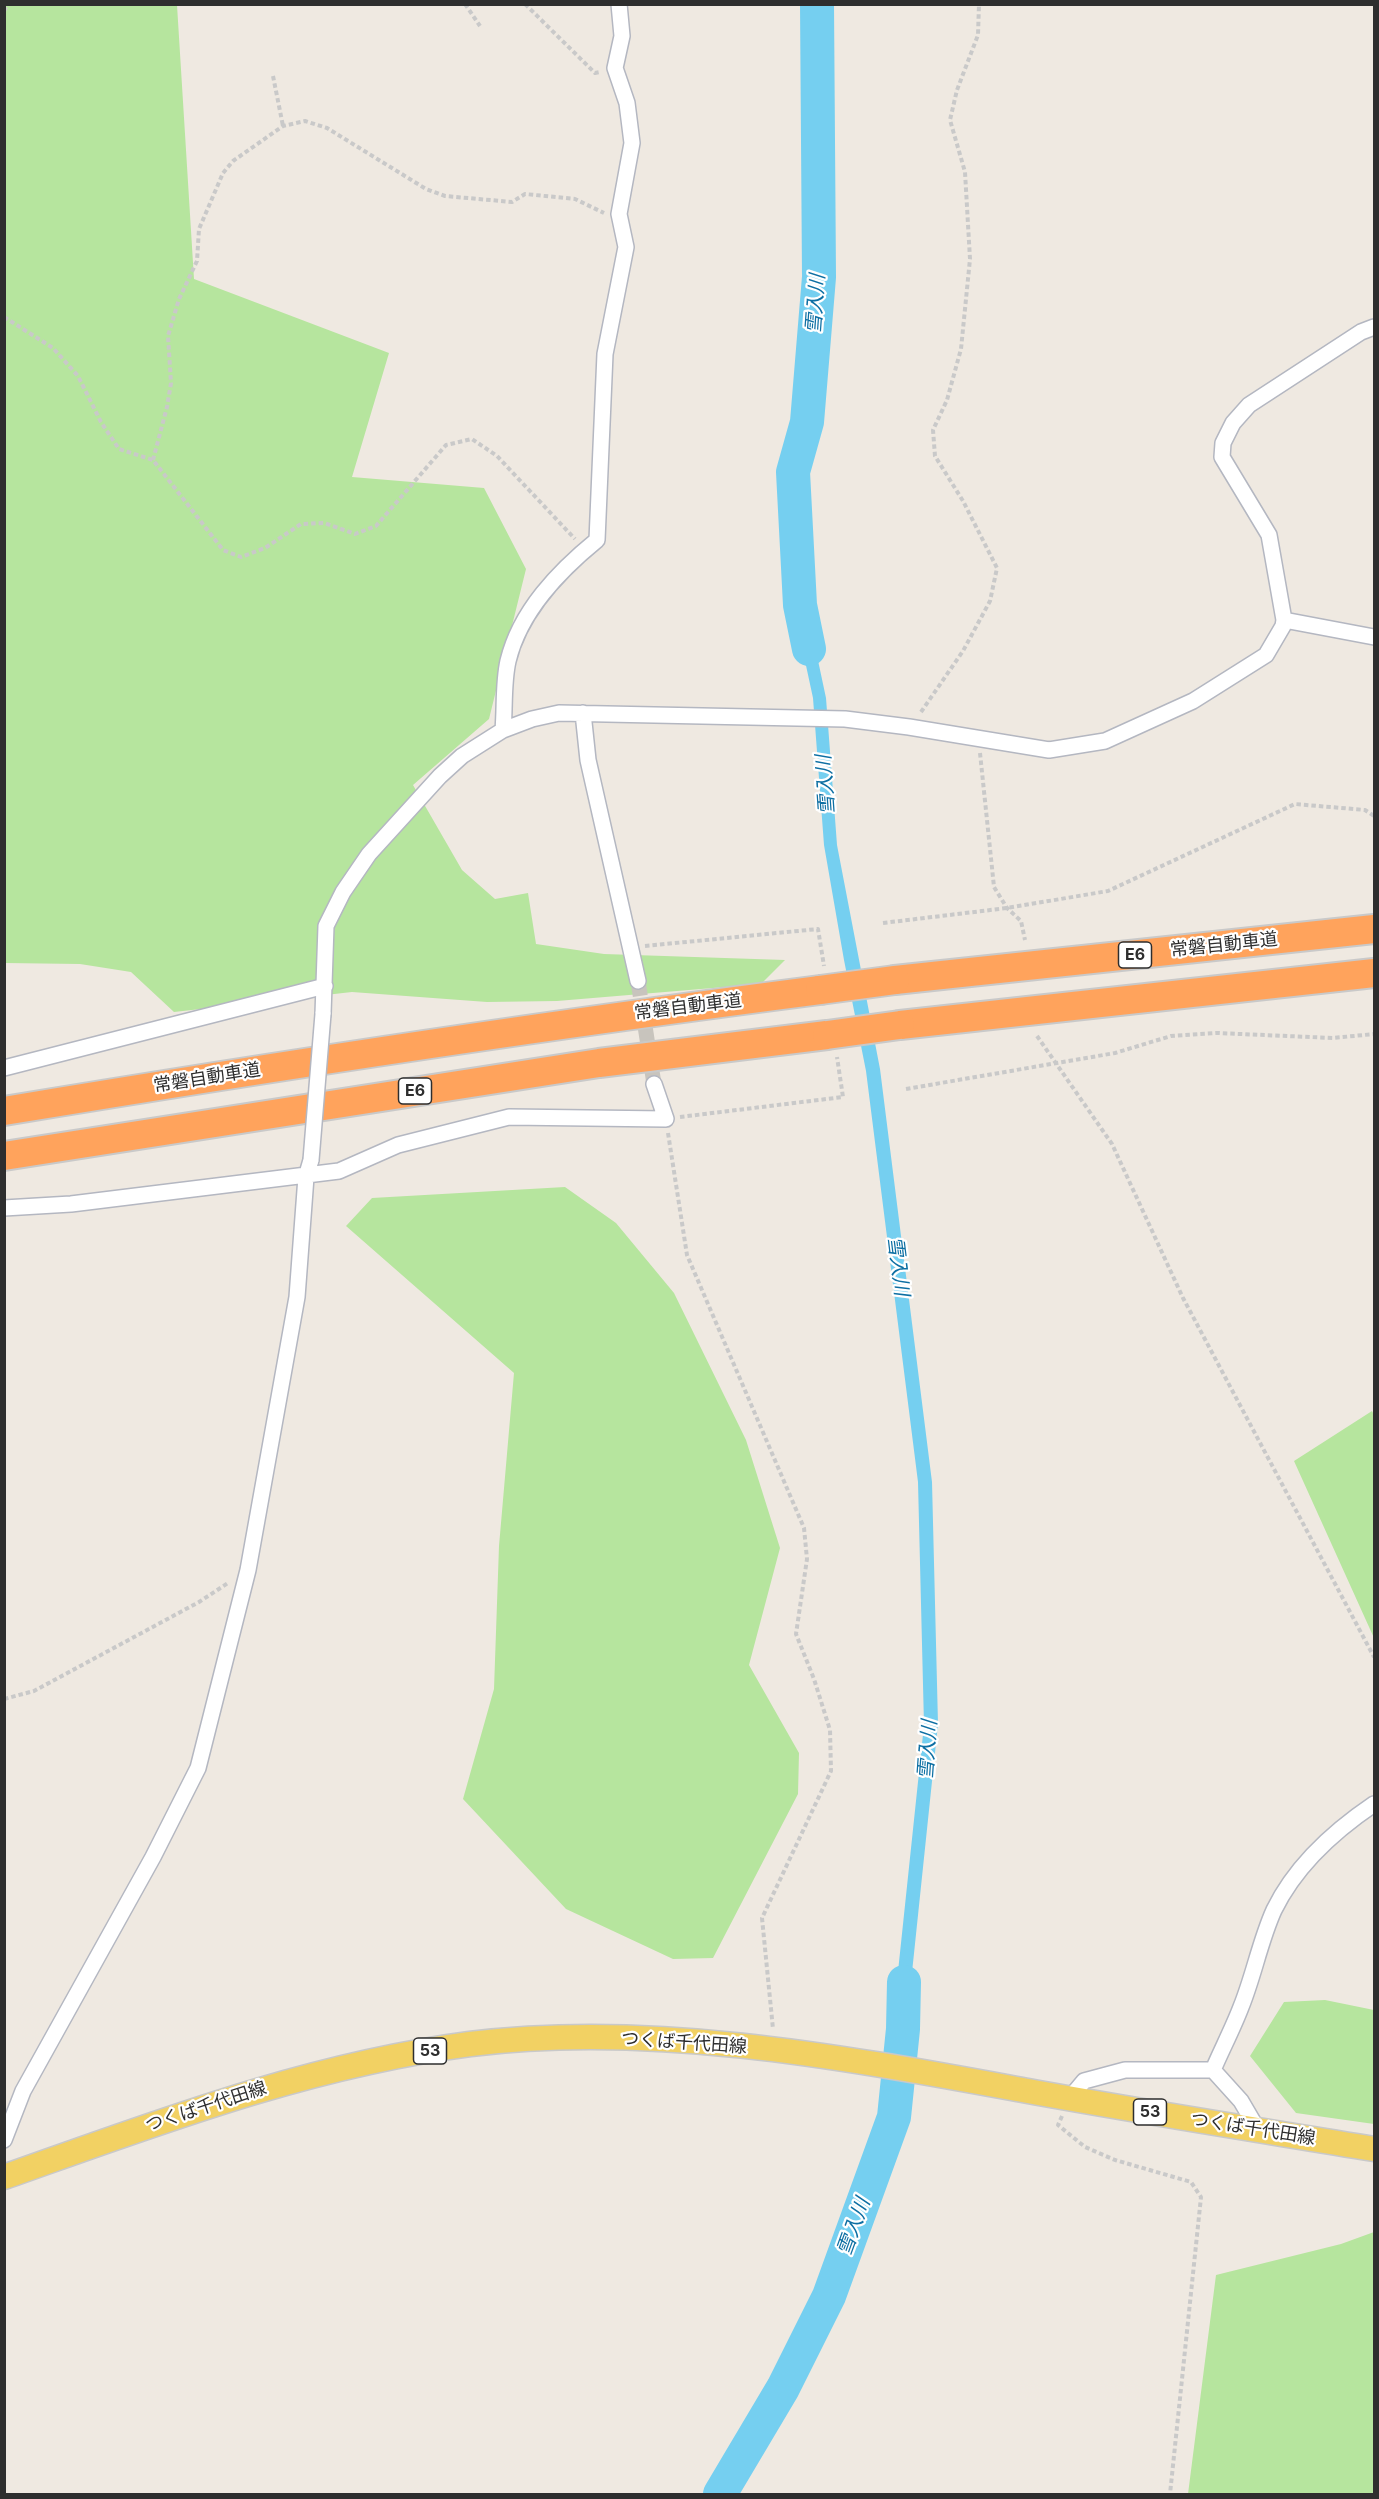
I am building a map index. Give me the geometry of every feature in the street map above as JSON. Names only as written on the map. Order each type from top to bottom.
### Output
[{"type":"highway","name":"常磐自動車道","points":[[4,1112],[275,1066],[540,1027],[895,980],[1374,929]]},
{"type":"highway","name":"E6","points":[[4,1156],[598,1063],[900,1025],[1374,973]]},
{"type":"main road","name":"つくば千代田線","points":[[4,2177],[189,2111],[280,2083],[369,2062],[470,2044],[590,2037],[718,2044],[775,2050],[873,2064],[1374,2149]]},
{"type":"street","points":[[503,730],[508,662],[520,628],[536,602],[573,560],[597,540],[605,354],[626,247],[619,214],[632,143],[627,103],[615,68],[622,36],[619,4]]},
{"type":"street","points":[[4,2140],[23,2091],[153,1857],[198,1768],[248,1570],[297,1297],[306,1177],[311,1160],[323,1014],[326,926],[343,892],[369,854],[440,776],[462,756],[503,730],[550,715],[583,713],[845,719],[1050,750],[1105,741],[1193,701],[1266,655],[1284,620],[1269,535],[1222,457],[1223,443],[1233,423],[1249,405],[1361,332],[1374,327]]},
{"type":"street","points":[[1284,620],[1374,637]]},
{"type":"street","points":[[583,713],[588,760],[638,981]]},
{"type":"street","points":[[4,1068],[325,986]]},
{"type":"street","points":[[4,1208],[82,1202],[306,1177],[339,1171],[398,1145],[509,1117],[666,1119],[654,1084]]},
{"type":"street","points":[[1213,2070],[1242,2006],[1275,1910],[1284,1893],[1294,1877],[1319,1848],[1345,1824],[1374,1804]]},
{"type":"street","points":[[1069,2098],[1084,2081],[1125,2070],[1213,2070],[1241,2101],[1258,2130]]},
{"type":"path","points":[[4,11],[8,4]]},
{"type":"path","points":[[465,4],[480,26]]},
{"type":"path","points":[[525,4],[595,73],[615,68]]},
{"type":"path","points":[[909,727],[963,651],[990,601],[997,568],[963,501],[935,456],[933,430],[947,400],[961,349],[970,259],[965,172],[950,120],[957,90],[978,35],[980,4]]},
{"type":"path","points":[[273,76],[283,126]]},
{"type":"path","points":[[153,460],[171,383],[168,336],[179,299],[197,261],[199,229],[223,173],[233,161],[283,126],[305,121],[327,128],[426,189],[445,196],[512,202],[525,194],[575,199],[600,213],[619,214]]},
{"type":"path","points":[[4,316],[53,348],[78,376],[101,422],[119,449],[153,460],[223,550],[241,557],[265,548],[301,524],[324,523],[355,534],[376,526],[446,445],[472,439],[497,456],[585,550]]},
{"type":"path","points":[[978,738],[994,887],[1007,908],[1020,921],[1025,940]]},
{"type":"path","points":[[883,923],[1007,908],[1108,891],[1295,804],[1365,810],[1374,816]]},
{"type":"path","points":[[906,1089],[1115,1053],[1171,1036],[1217,1033],[1333,1038],[1374,1034]]},
{"type":"path","points":[[1038,1036],[1055,1064],[1072,1083],[1112,1144],[1183,1298],[1374,1657]]},
{"type":"path","points":[[666,1119],[687,1255],[804,1528],[807,1559],[796,1634],[814,1679],[830,1730],[831,1770],[762,1918],[775,2050]]},
{"type":"path","points":[[4,1699],[33,1691],[199,1602],[248,1570]]},
{"type":"path","points":[[1069,2098],[1058,2125],[1085,2147],[1115,2160],[1191,2182],[1201,2197],[1170,2494]]},
{"type":"green space","points":[[5,5],[177,5],[194,279],[389,353],[352,477],[484,488],[526,569],[489,719],[413,785],[462,870],[495,899],[528,893],[536,944],[604,954],[785,960],[761,984],[557,1001],[487,1002],[352,992],[174,1012],[131,972],[80,964],[5,963]]},
{"type":"green space","points":[[565,1187],[616,1223],[674,1293],[746,1440],[780,1548],[749,1665],[799,1753],[798,1794],[713,1958],[673,1959],[566,1909],[463,1799],[494,1689],[499,1546],[514,1373],[346,1226],[372,1198]]},
{"type":"green space","points":[[1372,1411],[1374,1415],[1374,1638],[1294,1461]]},
{"type":"green space","points":[[1325,2000],[1374,2010],[1374,2124],[1296,2113],[1250,2056],[1284,2002]]},
{"type":"green space","points":[[1374,2232],[1374,2494],[1188,2494],[1216,2275],[1341,2244]]},
{"type":"water","points":[[806,604],[826,698],[837,845],[880,1069],[932,1482],[938,1724],[911,1982],[910,2029],[896,2029],[897,1981],[924,1725],[918,1482],[866,1071],[824,845],[813,698],[793,605]]},
{"type":"waterway","name":"雪入川","points":[[809,649],[800,605],[793,472],[807,422],[819,277],[817,4]]},
{"type":"waterway","name":"雪入川","points":[[720,2494],[783,2388],[829,2296],[894,2117],[903,2029],[904,1982]]},
{"type":"tunnel","points":[[638,981],[654,1084]]}]
